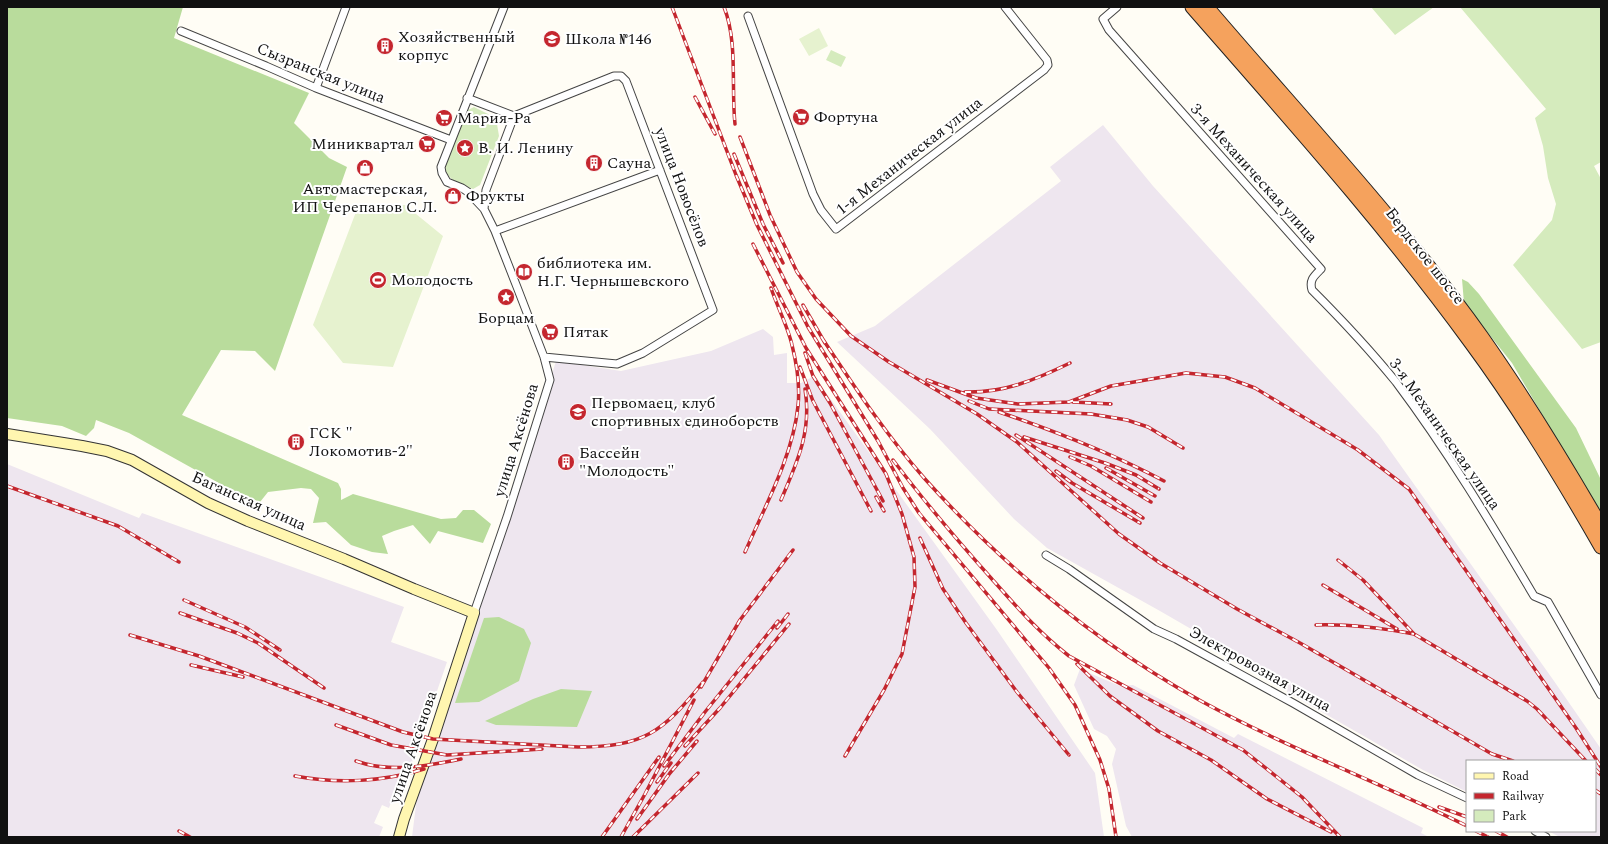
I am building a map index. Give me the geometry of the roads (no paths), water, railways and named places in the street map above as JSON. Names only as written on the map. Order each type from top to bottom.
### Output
[{"type":"highway","name":"Бердское шоссе","points":[[1192,7],[1374,218],[1458,325],[1557,471],[1601,547]]},
{"type":"highway","name":"Бердское шоссе","points":[[1207,7],[1384,212],[1482,337],[1526,402],[1601,526]]},
{"type":"street","points":[[316,88],[346,7]]},
{"type":"street","name":"улица Аксёнова","points":[[399,837],[474,613],[508,517],[550,380],[544,357],[495,231],[484,209],[468,192],[447,182],[442,173],[441,167],[504,7]]},
{"type":"street","name":"1-я Механическая улица","points":[[748,16],[813,194],[821,210],[836,229],[1044,70],[1048,65],[1048,60],[1005,7]]},
{"type":"street","name":"3-я Механическая улица","points":[[1117,7],[1103,19],[1109,30],[1321,269],[1311,280],[1310,285],[1312,290],[1338,317],[1395,382],[1469,486],[1534,596],[1548,602],[1601,695]]},
{"type":"street","name":"Сызранская улица","points":[[181,31],[316,88],[451,140]]},
{"type":"street","name":"улица Новосёлов","points":[[514,116],[614,76],[621,76],[626,81],[713,310],[643,354],[617,364],[544,357]]},
{"type":"street","points":[[468,98],[514,116],[486,190],[484,209]]},
{"type":"street","points":[[495,231],[660,170]]},
{"type":"street","name":"Баганская улица","points":[[7,434],[107,451],[132,460],[208,503],[248,521],[344,558],[414,589],[474,613]]},
{"type":"street","name":"Электровозная улица","points":[[1046,554],[1154,628],[1286,699],[1418,775],[1466,798]]},
{"type":"street","points":[[1537,832],[1546,837]]},
{"type":"railway","points":[[672,7],[736,175],[757,225],[808,327],[878,441],[903,488],[919,513],[1049,668],[1075,705],[1100,760],[1109,789],[1116,837]]},
{"type":"railway","points":[[724,7],[733,50],[735,124]]},
{"type":"railway","points":[[695,97],[715,134]]},
{"type":"railway","points":[[740,137],[770,215],[797,272],[816,299],[851,336],[889,362],[977,414],[1017,442],[1119,534],[1160,563],[1237,609],[1300,643],[1492,754],[1510,760]]},
{"type":"railway","points":[[734,154],[763,224],[783,263]]},
{"type":"railway","points":[[753,244],[806,348],[886,474],[902,514],[914,557],[915,587],[902,654],[884,690],[845,756]]},
{"type":"railway","points":[[745,552],[784,462],[795,425],[799,399],[797,368],[794,353],[788,331],[771,288]]},
{"type":"railway","points":[[803,305],[825,343]]},
{"type":"railway","points":[[822,338],[884,428],[925,479],[987,543],[1020,573],[1089,628],[1125,654],[1201,701],[1300,750],[1466,826]]},
{"type":"railway","points":[[805,353],[813,376],[830,403],[883,501]]},
{"type":"railway","points":[[965,392],[979,392],[1006,388],[1032,380],[1070,363]]},
{"type":"railway","points":[[800,367],[813,401],[871,511]]},
{"type":"railway","points":[[927,380],[976,398],[1018,404],[1069,402],[1111,386],[1186,373],[1225,377],[1255,388],[1358,450],[1409,489],[1576,728],[1601,767]]},
{"type":"railway","points":[[781,500],[797,460],[805,433],[807,405],[805,389]]},
{"type":"railway","points":[[969,401],[989,409],[1091,414],[1127,420],[1148,427],[1183,448]]},
{"type":"railway","points":[[1073,402],[1111,404]]},
{"type":"railway","points":[[999,412],[1083,443],[1164,481]]},
{"type":"railway","points":[[1016,435],[1143,518]]},
{"type":"railway","points":[[1024,437],[1105,463],[1136,475],[1159,489]]},
{"type":"railway","points":[[1070,457],[1091,466],[1151,502]]},
{"type":"railway","points":[[893,460],[978,564],[1047,638],[1069,656],[1243,750],[1302,797],[1340,837]]},
{"type":"railway","points":[[1106,468],[1155,496]]},
{"type":"railway","points":[[1056,471],[1072,483],[1140,523]]},
{"type":"railway","points":[[7,486],[118,526],[179,562]]},
{"type":"railway","points":[[876,497],[884,511]]},
{"type":"railway","points":[[920,538],[943,589],[966,623],[1017,692],[1069,755]]},
{"type":"railway","points":[[701,687],[740,620],[793,550]]},
{"type":"railway","points":[[1338,560],[1363,580],[1414,634],[1527,701],[1537,709],[1585,760]]},
{"type":"railway","points":[[1323,585],[1397,629]]},
{"type":"railway","points":[[184,600],[245,627],[280,650]]},
{"type":"railway","points":[[180,613],[237,633],[258,643],[324,688]]},
{"type":"railway","points":[[777,628],[788,614]]},
{"type":"railway","points":[[664,766],[778,621]]},
{"type":"railway","points":[[685,746],[720,708],[789,624]]},
{"type":"railway","points":[[1316,625],[1365,627],[1414,634]]},
{"type":"railway","points":[[130,635],[199,656],[403,732],[433,739],[578,747],[620,744],[636,740],[663,725],[676,713],[703,682]]},
{"type":"railway","points":[[1077,664],[1110,696],[1158,731],[1211,760],[1267,799],[1331,832]]},
{"type":"railway","points":[[191,665],[243,677]]},
{"type":"railway","points":[[621,837],[694,700]]},
{"type":"railway","points":[[336,725],[391,745],[447,755],[542,749]]},
{"type":"railway","points":[[637,819],[670,773],[697,741]]},
{"type":"railway","points":[[602,837],[659,757]]},
{"type":"railway","points":[[356,761],[382,767],[408,767],[461,759]]},
{"type":"railway","points":[[657,782],[671,763]]},
{"type":"railway","points":[[295,776],[311,779],[343,781],[392,777],[424,769]]},
{"type":"railway","points":[[1596,770],[1601,775]]},
{"type":"railway","points":[[633,837],[698,773]]},
{"type":"railway","points":[[1596,791],[1601,794]]},
{"type":"railway","points":[[1439,807],[1466,817]]},
{"type":"railway","points":[[179,831],[190,837]]},
{"type":"railway","points":[[1478,832],[1488,837]]},
{"type":"railway","points":[[1498,832],[1507,837]]},
{"type":"place","name":"Школа №146","points":[[552,39]]},
{"type":"place","name":"Хозяйственный корпус","points":[[385,46]]},
{"type":"place","name":"Фортуна","points":[[801,117]]},
{"type":"place","name":"Мария-Ра","points":[[444,118]]},
{"type":"place","name":"Миниквартал","points":[[427,144]]},
{"type":"place","name":"В. И. Ленину","points":[[465,148]]},
{"type":"place","name":"Сауна","points":[[594,163]]},
{"type":"place","name":"Автомастерская, ИП Черепанов С.Л.","points":[[365,168]]},
{"type":"place","name":"Фрукты","points":[[453,196]]},
{"type":"place","name":"библиотека им. Н.Г. Чернышевского","points":[[524,272]]},
{"type":"place","name":"Молодость","points":[[378,280]]},
{"type":"place","name":"Борцам","points":[[506,297]]},
{"type":"place","name":"Пятак","points":[[550,332]]},
{"type":"place","name":"Первомаец, клуб спортивных единоборств","points":[[578,412]]},
{"type":"place","name":"ГСК \" Локомотив-2\"","points":[[296,442]]},
{"type":"place","name":"Бассейн \"Молодость\"","points":[[566,462]]}]
